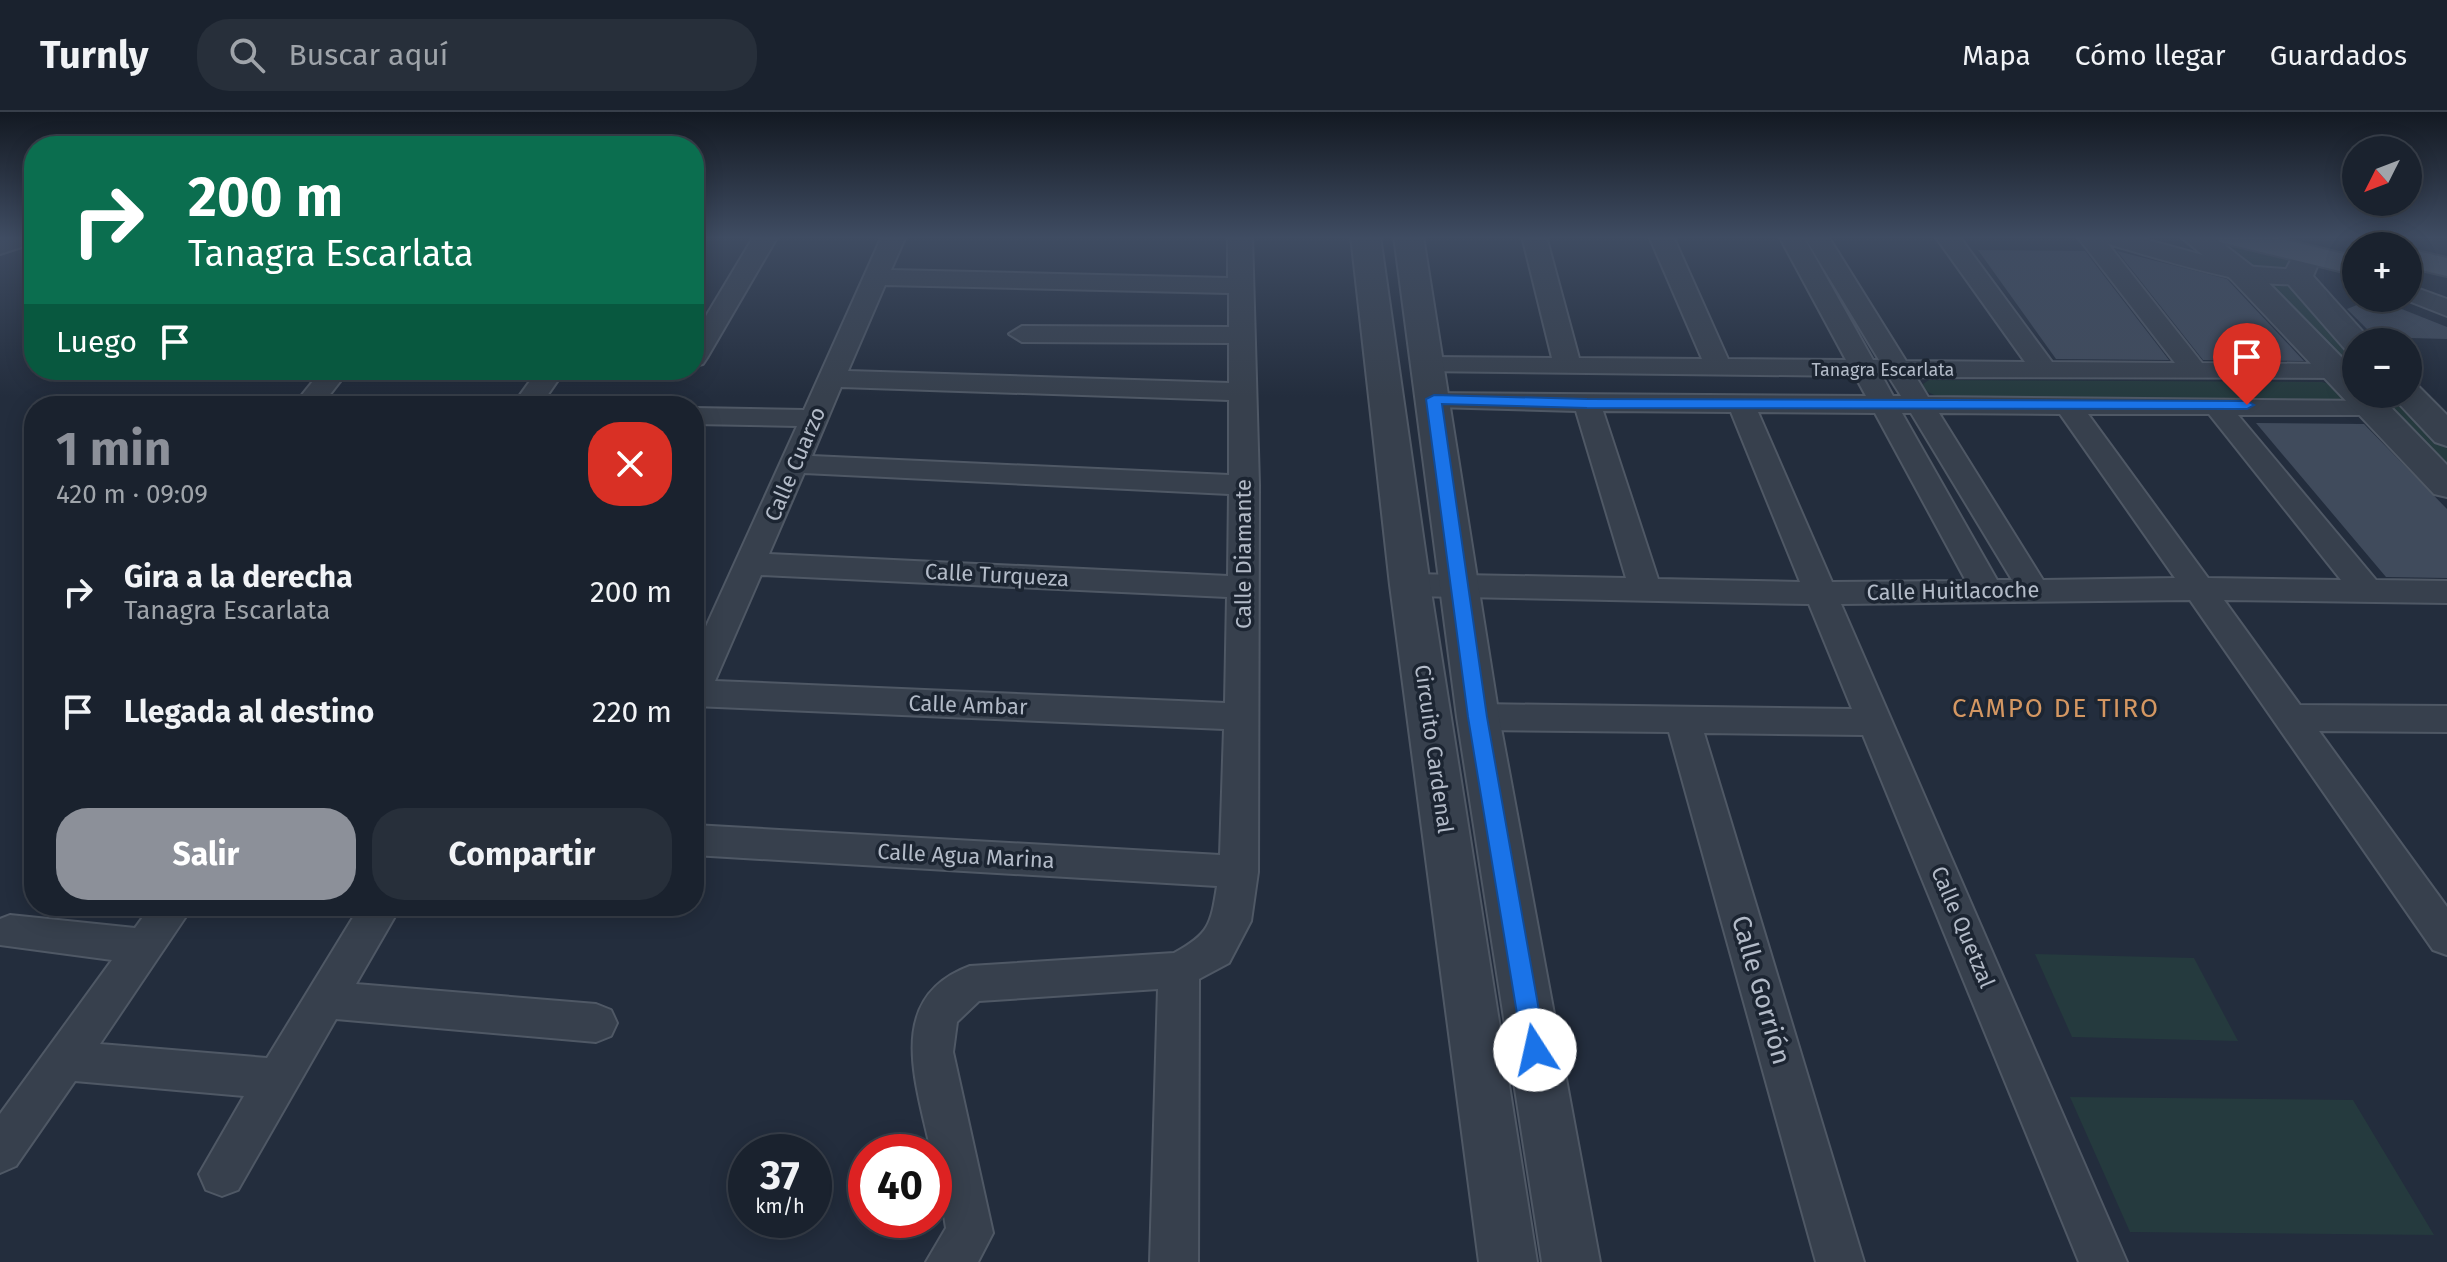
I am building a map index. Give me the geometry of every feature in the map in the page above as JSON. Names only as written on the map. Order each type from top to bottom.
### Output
[{"type":"street","points":[[704,341],[734,290]]},
{"type":"street","name":"Calle Cuarzo","points":[[704,670],[796,464],[869,290]]},
{"type":"street","name":"Calle Diamante","points":[[1179,970],[1215,951],[1231,921],[1239,872],[1244,485],[1238,290]]},
{"type":"street","name":"Circuito Cardenal","points":[[1372,290],[1410,585],[1508,1262]]},
{"type":"street","points":[[1417,290],[1478,717],[1571,1262]]},
{"type":"street","points":[[1548,290],[1568,367]]},
{"type":"street","points":[[1684,290],[1719,369]]},
{"type":"street","points":[[1819,290],[1987,591]]},
{"type":"street","points":[[1849,290],[2033,589]]},
{"type":"street","points":[[1986,290],[2044,369]]},
{"type":"street","points":[[2131,290],[2194,370]]},
{"type":"street","points":[[2258,290],[2342,377]]},
{"type":"street","points":[[2337,290],[2351,328]]},
{"type":"street","points":[[2422,298],[2447,308]]},
{"type":"street","points":[[1022,334],[1239,335]]},
{"type":"street","name":"Tanagra Escarlata","points":[[1432,382],[1568,367],[2194,370],[2342,389]]},
{"type":"street","points":[[832,379],[1241,392]]},
{"type":"street","points":[[315,396],[328,380]]},
{"type":"street","name":"Tanagra Escarlata","points":[[1432,382],[1587,403],[2216,405],[2342,392]]},
{"type":"street","points":[[1587,403],[1646,591]]},
{"type":"street","name":"Calle Quetzal","points":[[1741,404],[2103,1262]]},
{"type":"street","points":[[2068,405],[2447,938]]},
{"type":"street","points":[[2216,405],[2366,590]]},
{"type":"street","points":[[2372,408],[2447,486]]},
{"type":"street","points":[[2421,408],[2447,435]]},
{"type":"street","points":[[704,416],[813,418]]},
{"type":"street","points":[[796,464],[1244,485]]},
{"type":"street","name":"Calle Turqueza","points":[[751,564],[1243,587]]},
{"type":"street","name":"Calle Huitlacoche","points":[[1410,585],[1819,593],[2033,589],[2447,592]]},
{"type":"street","name":"Calle Ambar","points":[[704,692],[1242,717]]},
{"type":"street","points":[[1478,717],[1877,722]]},
{"type":"street","name":"Calle Gorrión","points":[[1682,718],[1840,1262]]},
{"type":"street","points":[[2289,718],[2447,719]]},
{"type":"street","name":"Calle Agua Marina","points":[[704,841],[1239,872]]},
{"type":"street","points":[[0,1151],[166,916]]},
{"type":"street","points":[[222,1174],[375,916]]},
{"type":"street","points":[[10,932],[145,946]]},
{"type":"street","points":[[950,1262],[970,1233],[932,1052],[937,1013],[970,984],[1179,970],[1174,1262]]},
{"type":"street","points":[[325,1000],[596,1023]]},
{"type":"street","points":[[64,1060],[279,1079]]},
{"type":"green space","points":[[2259,290],[2293,290],[2342,341],[2342,365]]},
{"type":"green space","points":[[1929,380],[2322,382],[2333,385],[2342,398],[1942,399],[1924,390],[1923,384]]},
{"type":"green space","points":[[2385,408],[2407,408],[2447,449],[2447,472]]},
{"type":"green space","points":[[2035,954],[2194,958],[2238,1041],[2072,1037]]},
{"type":"green space","points":[[2070,1097],[2353,1100],[2434,1235],[2130,1232]]},
{"type":"building","points":[[2006,290],[2115,290],[2169,360],[2056,359]]},
{"type":"building","points":[[2148,290],[2237,290],[2304,361],[2203,360]]},
{"type":"building","points":[[2350,312],[2409,312],[2447,327],[2447,339],[2422,338],[2422,328],[2366,328]]},
{"type":"building","points":[[2256,423],[2364,424],[2447,509],[2447,578],[2386,577]]},
{"type":"district","name":"CAMPO DE TIRO","points":[[2056,708]]},
{"type":"route","points":[[1535,1050],[1478,717],[1434,399],[1587,403],[2247,405]]}]
